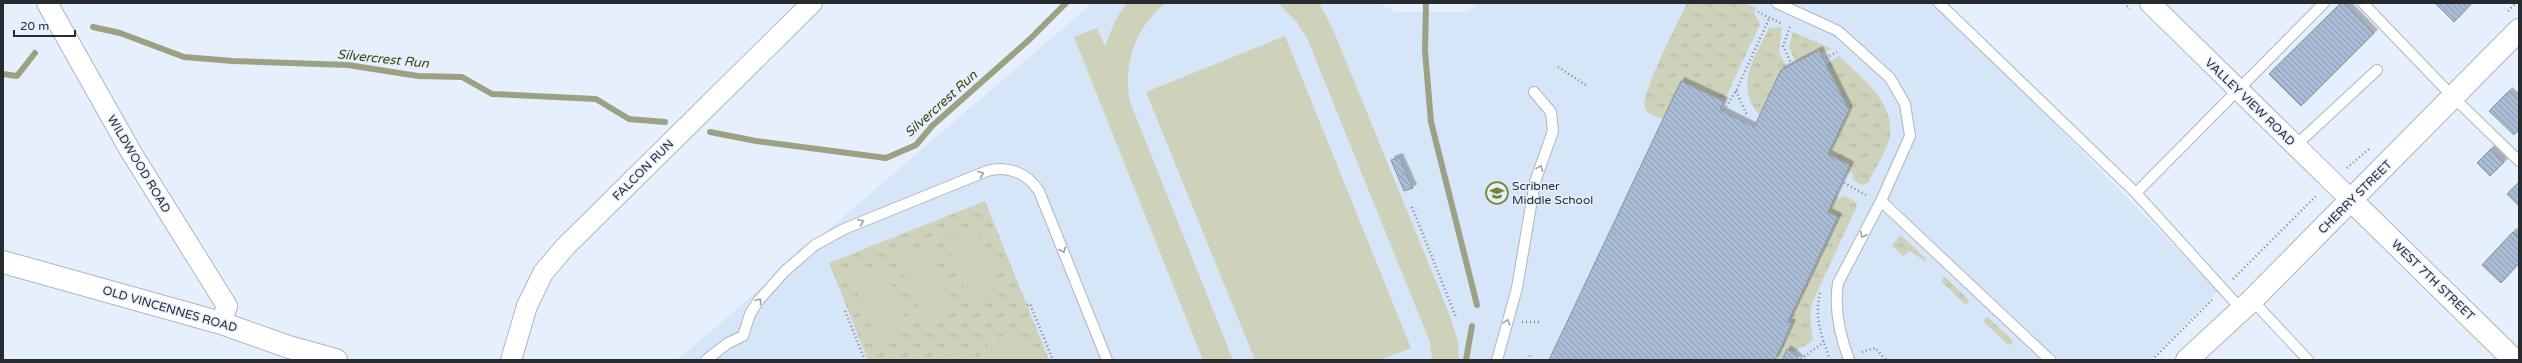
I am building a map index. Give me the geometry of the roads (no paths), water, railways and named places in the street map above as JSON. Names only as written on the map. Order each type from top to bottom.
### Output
[{"type":"street","name":"WILDWOOD ROAD","points":[[46,3],[131,152],[227,306],[221,323]]},
{"type":"street","name":"FALCON RUN","points":[[511,360],[527,306],[543,273],[565,247],[812,3]]},
{"type":"street","name":"VALLEY VIEW ROAD","points":[[2150,3],[2351,200]]},
{"type":"street","name":"CHERRY STREET","points":[[2187,360],[2351,200],[2519,30]]},
{"type":"street","name":"WEST 7TH STREET","points":[[2351,200],[2514,360]]},
{"type":"street","name":"OLD VINCENNES ROAD","points":[[3,262],[221,323],[289,347],[336,360]]},
{"type":"lane","points":[[1777,3],[1838,31],[1890,78],[1904,104],[1910,136],[1881,200],[1838,283],[1836,298],[1837,312],[1849,360]]},
{"type":"lane","points":[[1939,3],[2136,193],[2246,304],[2308,360]]},
{"type":"lane","points":[[2136,193],[2237,89],[2324,3]]},
{"type":"lane","points":[[2363,3],[2453,97],[2519,161]]},
{"type":"lane","points":[[2295,146],[2377,70]]},
{"type":"lane","points":[[1497,360],[1519,281],[1535,182],[1553,131],[1551,112],[1534,92]]},
{"type":"lane","points":[[706,360],[728,343],[743,336],[750,314],[759,300],[785,272],[815,245],[849,227],[987,171],[1001,169],[1025,176],[1039,191],[1107,360]]},
{"type":"lane","points":[[1881,200],[2050,360]]},
{"type":"waterway","name":"Silvercrest Run","points":[[710,132],[756,141],[886,158],[916,145],[932,126],[1030,39],[1066,3]]},
{"type":"waterway","points":[[1426,3],[1425,51],[1431,122],[1477,305]]},
{"type":"waterway","name":"Silvercrest Run","points":[[93,27],[120,33],[184,57],[233,61],[348,65],[418,76],[462,77],[492,94],[596,99],[629,119],[665,122]]},
{"type":"waterway","name":"Silvercrest Run","points":[[3,74],[17,76],[35,53]]},
{"type":"waterway","points":[[1466,360],[1472,326]]},
{"type":"place","name":"Scribner Middle School","points":[[1497,193]]}]
